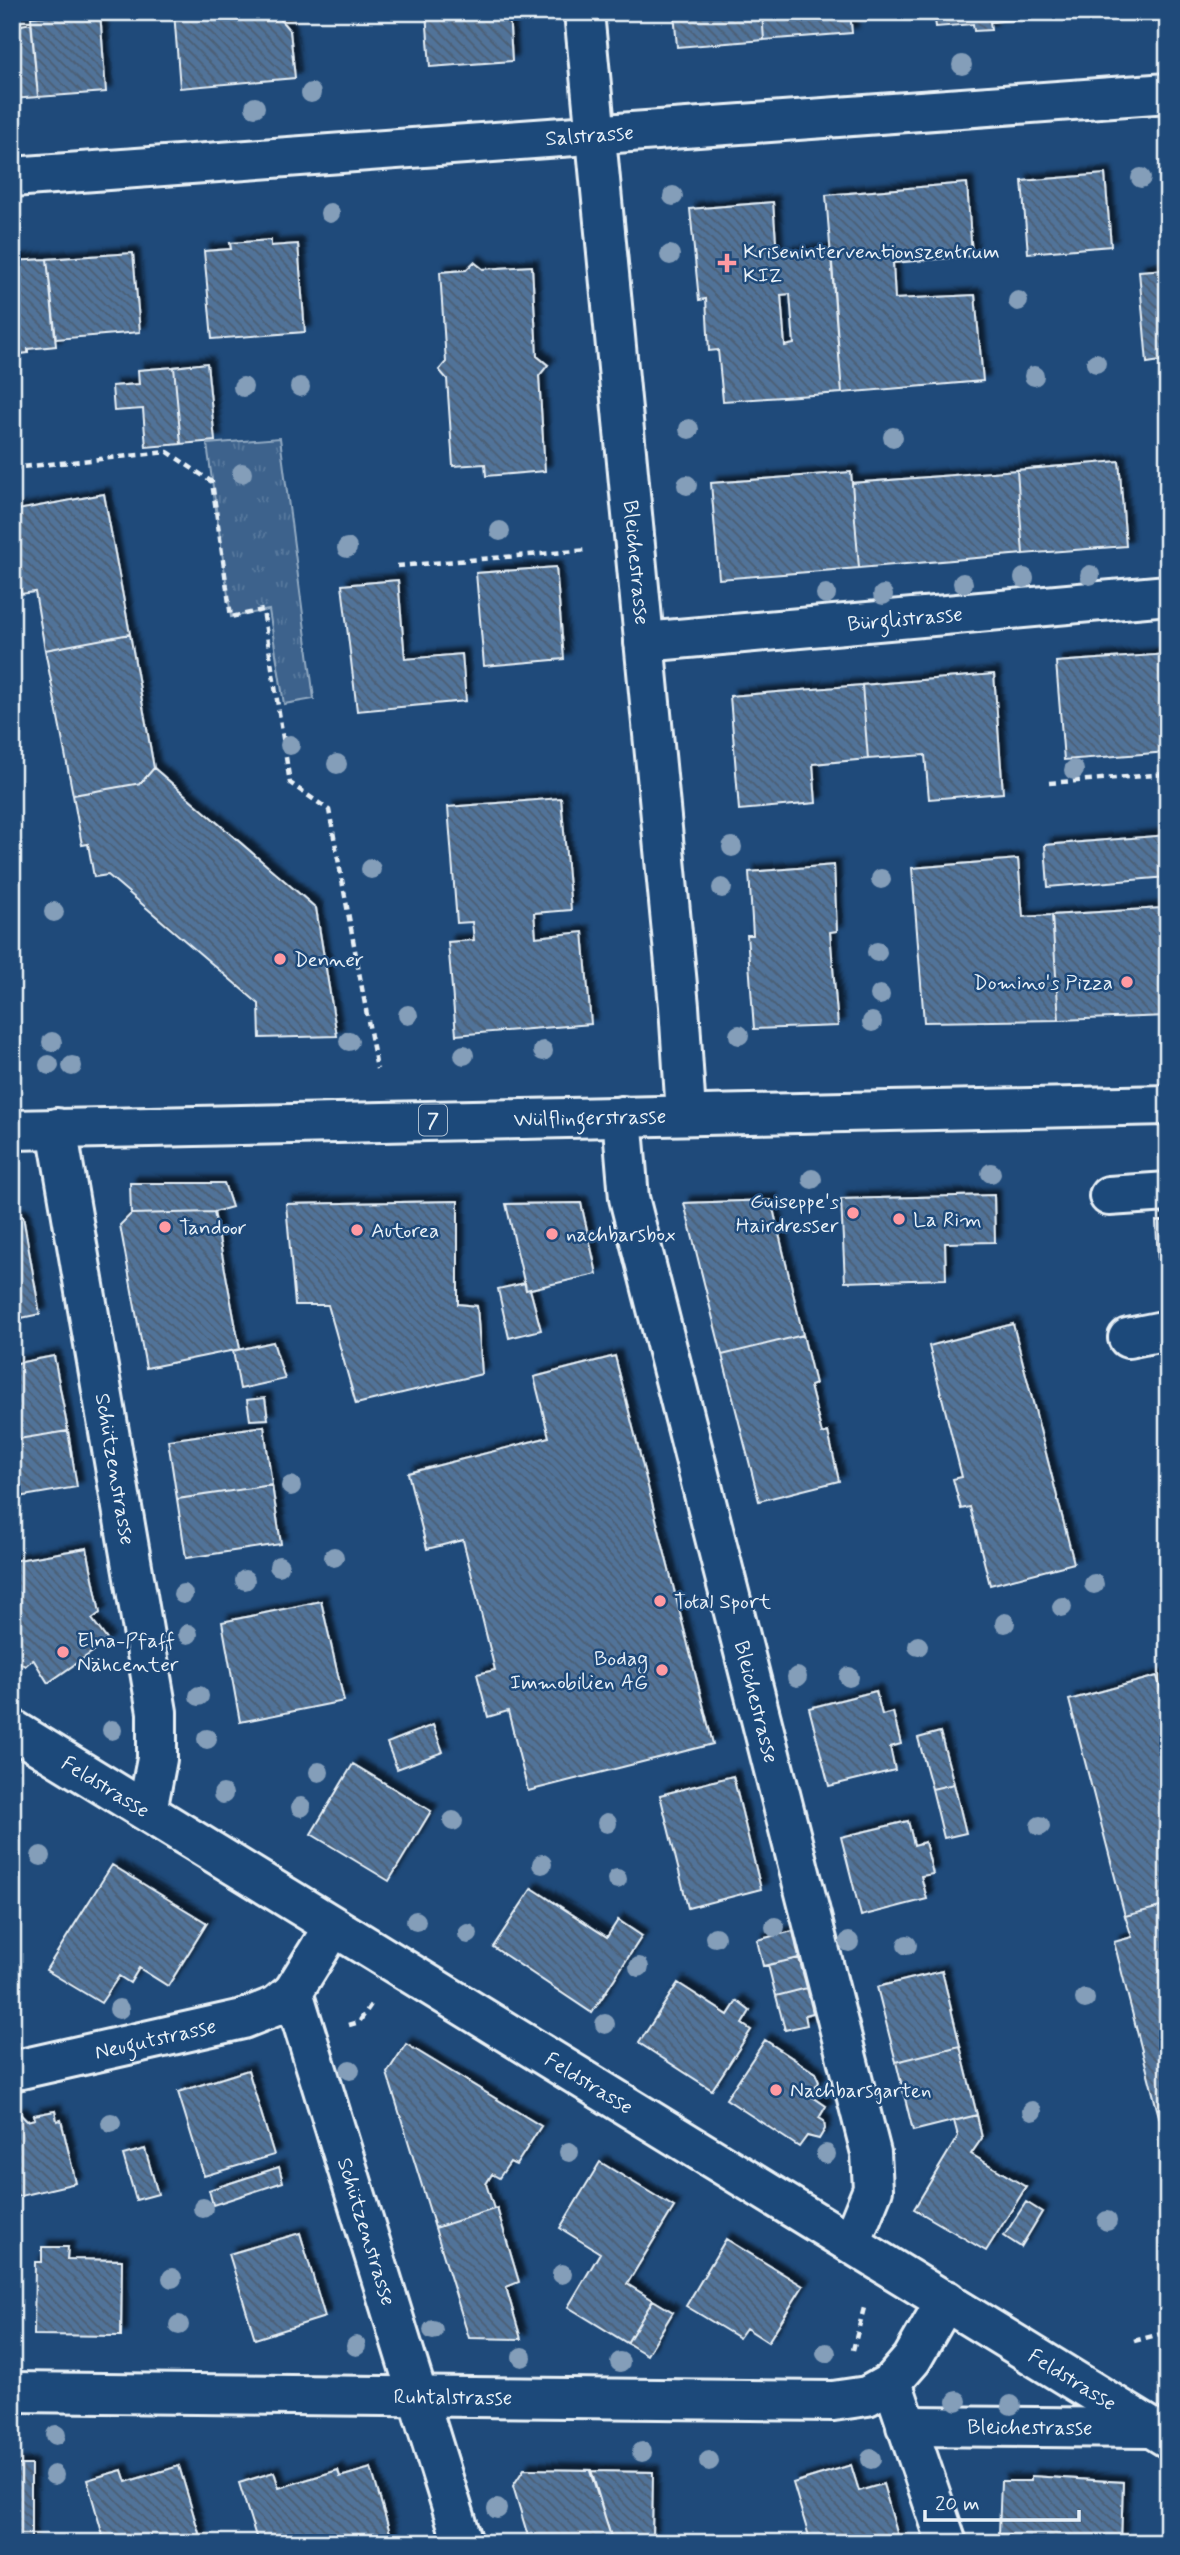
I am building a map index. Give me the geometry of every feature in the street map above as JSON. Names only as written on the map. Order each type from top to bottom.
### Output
[{"type":"street","name":"Bleichestrasse","points":[[584,12],[679,1006],[686,1114]]},
{"type":"street","name":"Salstrasse","points":[[12,177],[1168,93]]},
{"type":"street","name":"Bürglistrasse","points":[[644,642],[1168,595]]},
{"type":"street","name":"Wülflingerstrasse","points":[[12,1130],[1168,1105]]},
{"type":"street","name":"Bleichestrasse","points":[[622,1116],[629,1198],[871,2153],[873,2189],[851,2243]]},
{"type":"street","name":"Schützenstrasse","points":[[57,1128],[157,1712],[157,1759],[147,1811]]},
{"type":"street","points":[[1109,1196],[1168,1192]]},
{"type":"street","points":[[1128,1338],[1168,1330]]},
{"type":"street","name":"Feldstrasse","points":[[12,1729],[1160,2433]]},
{"type":"street","points":[[293,1992],[333,1927]]},
{"type":"street","name":"Schützenstrasse","points":[[293,1992],[463,2543]]},
{"type":"street","name":"Neugutstrasse","points":[[12,2071],[243,2018],[276,2006],[293,1992]]},
{"type":"street","points":[[946,2300],[912,2359],[891,2382],[947,2543]]},
{"type":"street","name":"Ruhtalstrasse","points":[[12,2392],[833,2400],[867,2396],[891,2382]]},
{"type":"street","name":"Bleichestrasse","points":[[906,2426],[1160,2433]]},
{"type":"path","points":[[12,467],[168,452],[212,482],[231,617],[263,610],[290,783],[328,810],[377,1069]]},
{"type":"path","points":[[397,566],[596,549]]},
{"type":"path","points":[[1049,783],[1168,774]]},
{"type":"path","points":[[1134,2341],[1168,2332]]},
{"type":"green space","points":[[280,438],[314,699],[284,704],[269,610],[231,617],[207,444]]},
{"type":"building","points":[[57,12],[100,12],[106,92],[38,97],[31,17],[57,15]]},
{"type":"building","points":[[174,12],[274,12],[290,31],[295,78],[180,88]]},
{"type":"building","points":[[426,12],[509,12],[512,61],[430,67]]},
{"type":"building","points":[[674,12],[762,12],[764,40],[677,47]]},
{"type":"building","points":[[762,12],[850,12],[852,33],[764,40]]},
{"type":"building","points":[[934,12],[1024,12],[1025,19],[990,22],[991,30],[974,31],[973,24],[936,27]]},
{"type":"building","points":[[1024,12],[1050,12],[1050,17],[1025,19]]},
{"type":"building","points":[[1050,12],[1109,12],[1109,13],[1050,17]]},
{"type":"building","points":[[31,23],[38,97],[12,99],[12,27]]},
{"type":"building","points":[[1105,174],[1111,246],[1028,253],[1022,181]]},
{"type":"building","points":[[967,183],[972,256],[893,263],[895,299],[975,295],[983,381],[842,393],[826,195]]},
{"type":"building","points":[[773,202],[777,254],[831,250],[842,393],[723,401],[718,350],[709,351],[706,299],[699,300],[690,209]],"holes":[[[790,294],[794,344],[785,346],[781,295]]]},
{"type":"building","points":[[271,240],[271,246],[298,244],[305,332],[212,339],[204,251],[231,249],[230,243]]},
{"type":"building","points":[[133,253],[140,332],[56,339],[47,259]]},
{"type":"building","points":[[47,259],[56,346],[28,349],[28,353],[12,355],[12,261]]},
{"type":"building","points":[[474,262],[483,269],[532,266],[537,356],[548,365],[539,376],[545,471],[486,476],[485,464],[453,466],[447,379],[439,370],[446,362],[440,272],[466,270]]},
{"type":"building","points":[[1168,269],[1168,360],[1147,363],[1139,271]]},
{"type":"building","points":[[207,363],[215,441],[181,444],[174,367]]},
{"type":"building","points":[[174,367],[181,444],[146,447],[143,409],[114,411],[112,386],[139,384],[138,370]]},
{"type":"building","points":[[1119,461],[1126,546],[1023,554],[1017,470]]},
{"type":"building","points":[[1017,470],[1023,554],[859,568],[852,483]]},
{"type":"building","points":[[851,472],[859,568],[719,579],[711,483]]},
{"type":"building","points":[[104,494],[130,634],[45,650],[35,592],[21,594],[12,550],[12,511]]},
{"type":"building","points":[[556,567],[564,659],[484,666],[476,573]]},
{"type":"building","points":[[398,580],[405,659],[462,654],[466,701],[357,711],[342,585]]},
{"type":"building","points":[[130,634],[154,768],[141,783],[73,795],[45,650]]},
{"type":"building","points":[[1168,654],[1168,752],[1064,760],[1056,662]]},
{"type":"building","points":[[994,674],[1003,793],[929,799],[925,755],[868,759],[862,685]]},
{"type":"building","points":[[862,685],[868,759],[813,764],[816,803],[739,810],[730,696]]},
{"type":"building","points":[[154,768],[316,908],[337,1036],[260,1038],[259,1004],[108,875],[94,877],[88,844],[82,845],[73,795],[141,783]]},
{"type":"building","points":[[561,798],[571,910],[534,913],[536,937],[583,932],[591,1024],[456,1035],[448,942],[474,940],[472,922],[457,923],[448,807]]},
{"type":"building","points":[[1168,835],[1168,877],[1048,887],[1045,845]]},
{"type":"building","points":[[1018,859],[1023,917],[1052,915],[1059,1020],[924,1022],[912,868]]},
{"type":"building","points":[[834,865],[837,931],[830,932],[838,1026],[754,1029],[747,935],[753,935],[749,872]]},
{"type":"building","points":[[1162,908],[1168,1016],[1059,1020],[1052,915]]},
{"type":"building","points":[[130,1183],[224,1183],[232,1207],[214,1212],[131,1214]]},
{"type":"building","points":[[994,1195],[995,1242],[945,1243],[946,1279],[845,1282],[841,1199]]},
{"type":"building","points":[[771,1200],[803,1335],[722,1355],[684,1203]]},
{"type":"building","points":[[458,1201],[458,1304],[477,1306],[482,1374],[356,1404],[328,1305],[295,1305],[286,1204]]},
{"type":"building","points":[[581,1203],[597,1274],[526,1290],[506,1204]]},
{"type":"building","points":[[214,1212],[240,1349],[146,1368],[120,1225],[131,1214]]},
{"type":"building","points":[[12,1216],[23,1216],[40,1314],[12,1320]]},
{"type":"building","points":[[1156,1221],[1168,1221],[1168,1283],[1159,1284]]},
{"type":"building","points":[[525,1283],[526,1290],[530,1289],[541,1330],[509,1338],[498,1289]]},
{"type":"building","points":[[1013,1324],[1074,1563],[990,1585],[970,1507],[961,1509],[953,1479],[962,1477],[929,1346]]},
{"type":"building","points":[[803,1335],[815,1384],[810,1386],[822,1434],[828,1432],[839,1481],[759,1501],[722,1355]]},
{"type":"building","points":[[273,1342],[285,1379],[240,1389],[233,1351]]},
{"type":"building","points":[[54,1356],[68,1431],[12,1440],[12,1364]]},
{"type":"building","points":[[615,1356],[713,1744],[528,1791],[508,1711],[488,1717],[477,1674],[495,1670],[463,1540],[427,1549],[408,1473],[549,1437],[534,1377]]},
{"type":"building","points":[[265,1398],[268,1419],[250,1420],[247,1400]]},
{"type":"building","points":[[264,1426],[272,1485],[177,1499],[168,1440]]},
{"type":"building","points":[[68,1431],[77,1487],[12,1498],[12,1440]]},
{"type":"building","points":[[272,1485],[281,1544],[186,1558],[177,1499]]},
{"type":"building","points":[[87,1548],[100,1613],[92,1619],[108,1641],[48,1683],[33,1659],[25,1666],[12,1658],[12,1561]]},
{"type":"building","points":[[321,1601],[344,1701],[240,1722],[222,1622]]},
{"type":"building","points":[[1157,1676],[1168,1716],[1168,1905],[1125,1916],[1069,1700]]},
{"type":"building","points":[[876,1691],[882,1715],[893,1712],[901,1744],[890,1747],[895,1770],[829,1786],[809,1708]]},
{"type":"building","points":[[433,1725],[443,1752],[397,1769],[387,1743]]},
{"type":"building","points":[[940,1732],[954,1784],[932,1789],[918,1738]]},
{"type":"building","points":[[353,1764],[431,1811],[389,1881],[311,1834]]},
{"type":"building","points":[[733,1776],[761,1889],[688,1908],[660,1795]]},
{"type":"building","points":[[954,1784],[966,1833],[944,1838],[932,1789]]},
{"type":"building","points":[[908,1821],[914,1845],[925,1842],[933,1874],[921,1876],[927,1899],[861,1916],[841,1837]]},
{"type":"building","points":[[112,1865],[207,1923],[168,1986],[139,1968],[130,1983],[119,1976],[101,2003],[46,1970]]},
{"type":"building","points":[[532,1888],[607,1937],[618,1920],[642,1936],[592,2013],[493,1947]]},
{"type":"building","points":[[1168,1905],[1168,2107],[1157,2109],[1114,1942],[1132,1937],[1125,1916]]},
{"type":"building","points":[[793,1931],[799,1958],[763,1966],[757,1940]]},
{"type":"building","points":[[799,1958],[807,1988],[776,1996],[768,1965]]},
{"type":"building","points":[[942,1971],[960,2046],[896,2062],[877,1987]]},
{"type":"building","points":[[678,1983],[728,2015],[737,2001],[750,2011],[742,2024],[751,2030],[712,2090],[639,2043]]},
{"type":"building","points":[[807,1988],[813,2013],[805,2015],[807,2025],[785,2030],[776,1996]]},
{"type":"building","points":[[765,2040],[815,2073],[819,2082],[810,2095],[826,2106],[819,2118],[824,2121],[825,2129],[819,2139],[807,2136],[799,2147],[726,2099]]},
{"type":"building","points":[[406,2044],[541,2126],[516,2165],[510,2162],[499,2178],[492,2174],[486,2184],[494,2209],[435,2228],[387,2073]]},
{"type":"building","points":[[960,2046],[977,2115],[913,2131],[896,2062]]},
{"type":"building","points":[[248,2070],[274,2155],[204,2176],[178,2092]]},
{"type":"building","points":[[1168,2107],[1168,2149],[1157,2109]]},
{"type":"building","points":[[55,2111],[57,2121],[61,2120],[76,2183],[12,2198],[12,2117],[20,2114],[27,2121],[35,2119],[34,2115]]},
{"type":"building","points":[[977,2115],[982,2138],[971,2154],[1026,2187],[986,2251],[914,2209],[958,2136],[954,2121]]},
{"type":"building","points":[[145,2149],[158,2194],[136,2200],[123,2155]]},
{"type":"building","points":[[600,2162],[674,2207],[627,2284],[653,2300],[627,2343],[568,2307],[600,2253],[560,2228]]},
{"type":"building","points":[[279,2167],[283,2182],[213,2205],[209,2190]]},
{"type":"building","points":[[1026,2202],[1042,2212],[1021,2247],[1004,2236]]},
{"type":"building","points":[[497,2208],[519,2282],[506,2287],[521,2339],[469,2338],[435,2228]]},
{"type":"building","points":[[300,2233],[325,2317],[255,2339],[229,2254]]},
{"type":"building","points":[[726,2239],[803,2286],[768,2342],[746,2328],[739,2338],[686,2306]]},
{"type":"building","points":[[42,2247],[68,2247],[67,2259],[122,2260],[121,2336],[34,2335],[35,2262],[42,2262]]},
{"type":"building","points":[[653,2300],[673,2312],[647,2355],[627,2343]]},
{"type":"building","points":[[12,2465],[31,2465],[31,2543],[12,2543]]},
{"type":"building","points":[[851,2465],[859,2491],[883,2484],[900,2543],[811,2543],[793,2483]]},
{"type":"building","points":[[179,2466],[202,2543],[105,2543],[87,2480],[122,2470],[126,2482]]},
{"type":"building","points":[[371,2468],[393,2543],[258,2543],[239,2483],[274,2472],[279,2488],[338,2470],[340,2477]]},
{"type":"building","points":[[524,2469],[591,2470],[613,2543],[530,2543],[513,2486]]},
{"type":"building","points":[[590,2471],[653,2472],[652,2537],[632,2543],[613,2543]]},
{"type":"building","points":[[1031,2476],[1123,2482],[1121,2543],[1010,2543],[1010,2534],[999,2534],[1001,2481],[1031,2481]]},
{"type":"place","name":"Kriseninterventionszentrum KIZ","points":[[727,263]]},
{"type":"place","name":"Denner","points":[[280,959]]},
{"type":"place","name":"Domino's Pizza","points":[[1127,982]]},
{"type":"place","name":"Guiseppe's Hairdresser","points":[[853,1213]]},
{"type":"place","name":"La Rim","points":[[899,1219]]},
{"type":"place","name":"Tandoor","points":[[165,1227]]},
{"type":"place","name":"Autorea","points":[[357,1230]]},
{"type":"place","name":"nachbarsbox","points":[[552,1234]]},
{"type":"place","name":"Total Sport","points":[[660,1601]]},
{"type":"place","name":"Elna-Pfaff Nähcenter","points":[[63,1652]]},
{"type":"place","name":"Bodag Immobilien AG","points":[[662,1670]]},
{"type":"place","name":"Nachbarsgarten","points":[[776,2090]]}]
